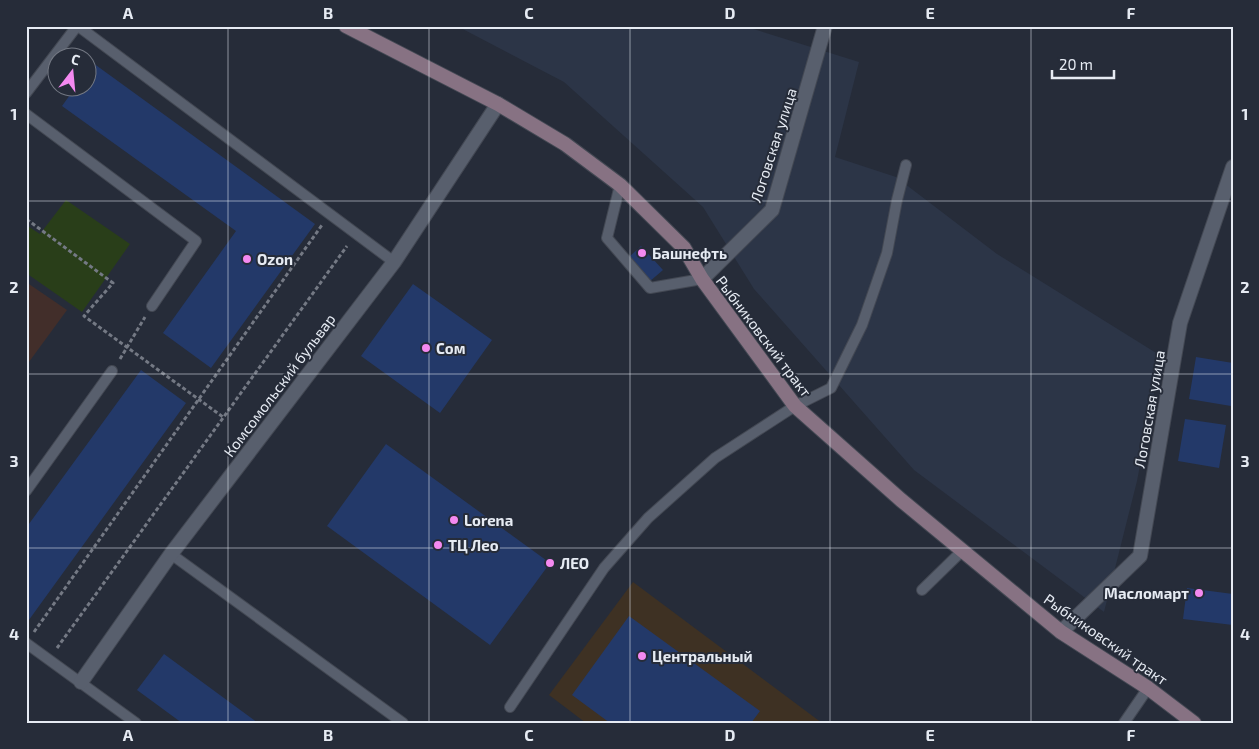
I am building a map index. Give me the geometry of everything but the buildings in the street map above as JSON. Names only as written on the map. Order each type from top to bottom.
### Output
[{"type":"main road","name":"Рыбниковский тракт","points":[[346,26],[498,104],[565,144],[620,184],[684,248],[702,279],[795,406],[901,500],[1061,632],[1148,688],[1194,723]]},
{"type":"street","name":"Логовская улица","points":[[702,279],[772,210],[825,26]]},
{"type":"street","name":"Комсомольский бульвар","points":[[82,682],[171,554],[394,262],[498,104]]},
{"type":"street","name":"Логовская улица","points":[[1061,632],[1140,556],[1180,322],[1233,167]]},
{"type":"lane","points":[[26,93],[77,26],[394,262]]},
{"type":"lane","points":[[26,114],[196,241],[152,306]]},
{"type":"lane","points":[[510,707],[604,568],[648,518],[714,458],[795,406],[832,388],[862,325],[887,253],[896,200],[906,165]]},
{"type":"lane","points":[[620,184],[607,238],[643,280],[650,288],[702,279]]},
{"type":"lane","points":[[26,491],[112,370]]},
{"type":"lane","points":[[922,590],[963,550]]},
{"type":"lane","points":[[171,554],[403,723]]},
{"type":"lane","points":[[29,639],[49,659],[136,723]]},
{"type":"lane","points":[[1124,723],[1148,688]]},
{"type":"path","points":[[29,639],[330,214]]},
{"type":"path","points":[[26,221],[29,221],[113,283],[84,316],[223,417]]},
{"type":"path","points":[[49,659],[356,233]]},
{"type":"path","points":[[112,370],[152,306]]},
{"type":"shaded area","points":[[457,26],[744,26],[859,62],[835,157],[896,177],[997,254],[1161,356],[1137,481],[1104,612],[914,470],[754,289],[703,207],[564,82]]},
{"type":"shaded area","points":[[26,282],[67,310],[26,366]]},
{"type":"shaded area","points":[[633,582],[822,723],[586,723],[549,695]]},
{"type":"green space","points":[[66,200],[130,244],[82,312],[26,273],[26,225],[40,234]]},
{"type":"place","name":"Башнефть","points":[[642,253]]},
{"type":"place","name":"Ozon","points":[[247,259]]},
{"type":"place","name":"Сом","points":[[426,348]]},
{"type":"place","name":"Lorena","points":[[454,520]]},
{"type":"place","name":"ТЦ Лео","points":[[438,545]]},
{"type":"place","name":"ЛЕО","points":[[550,563]]},
{"type":"place","name":"Масломарт","points":[[1199,593]]},
{"type":"place","name":"Центральный","points":[[642,656]]}]
